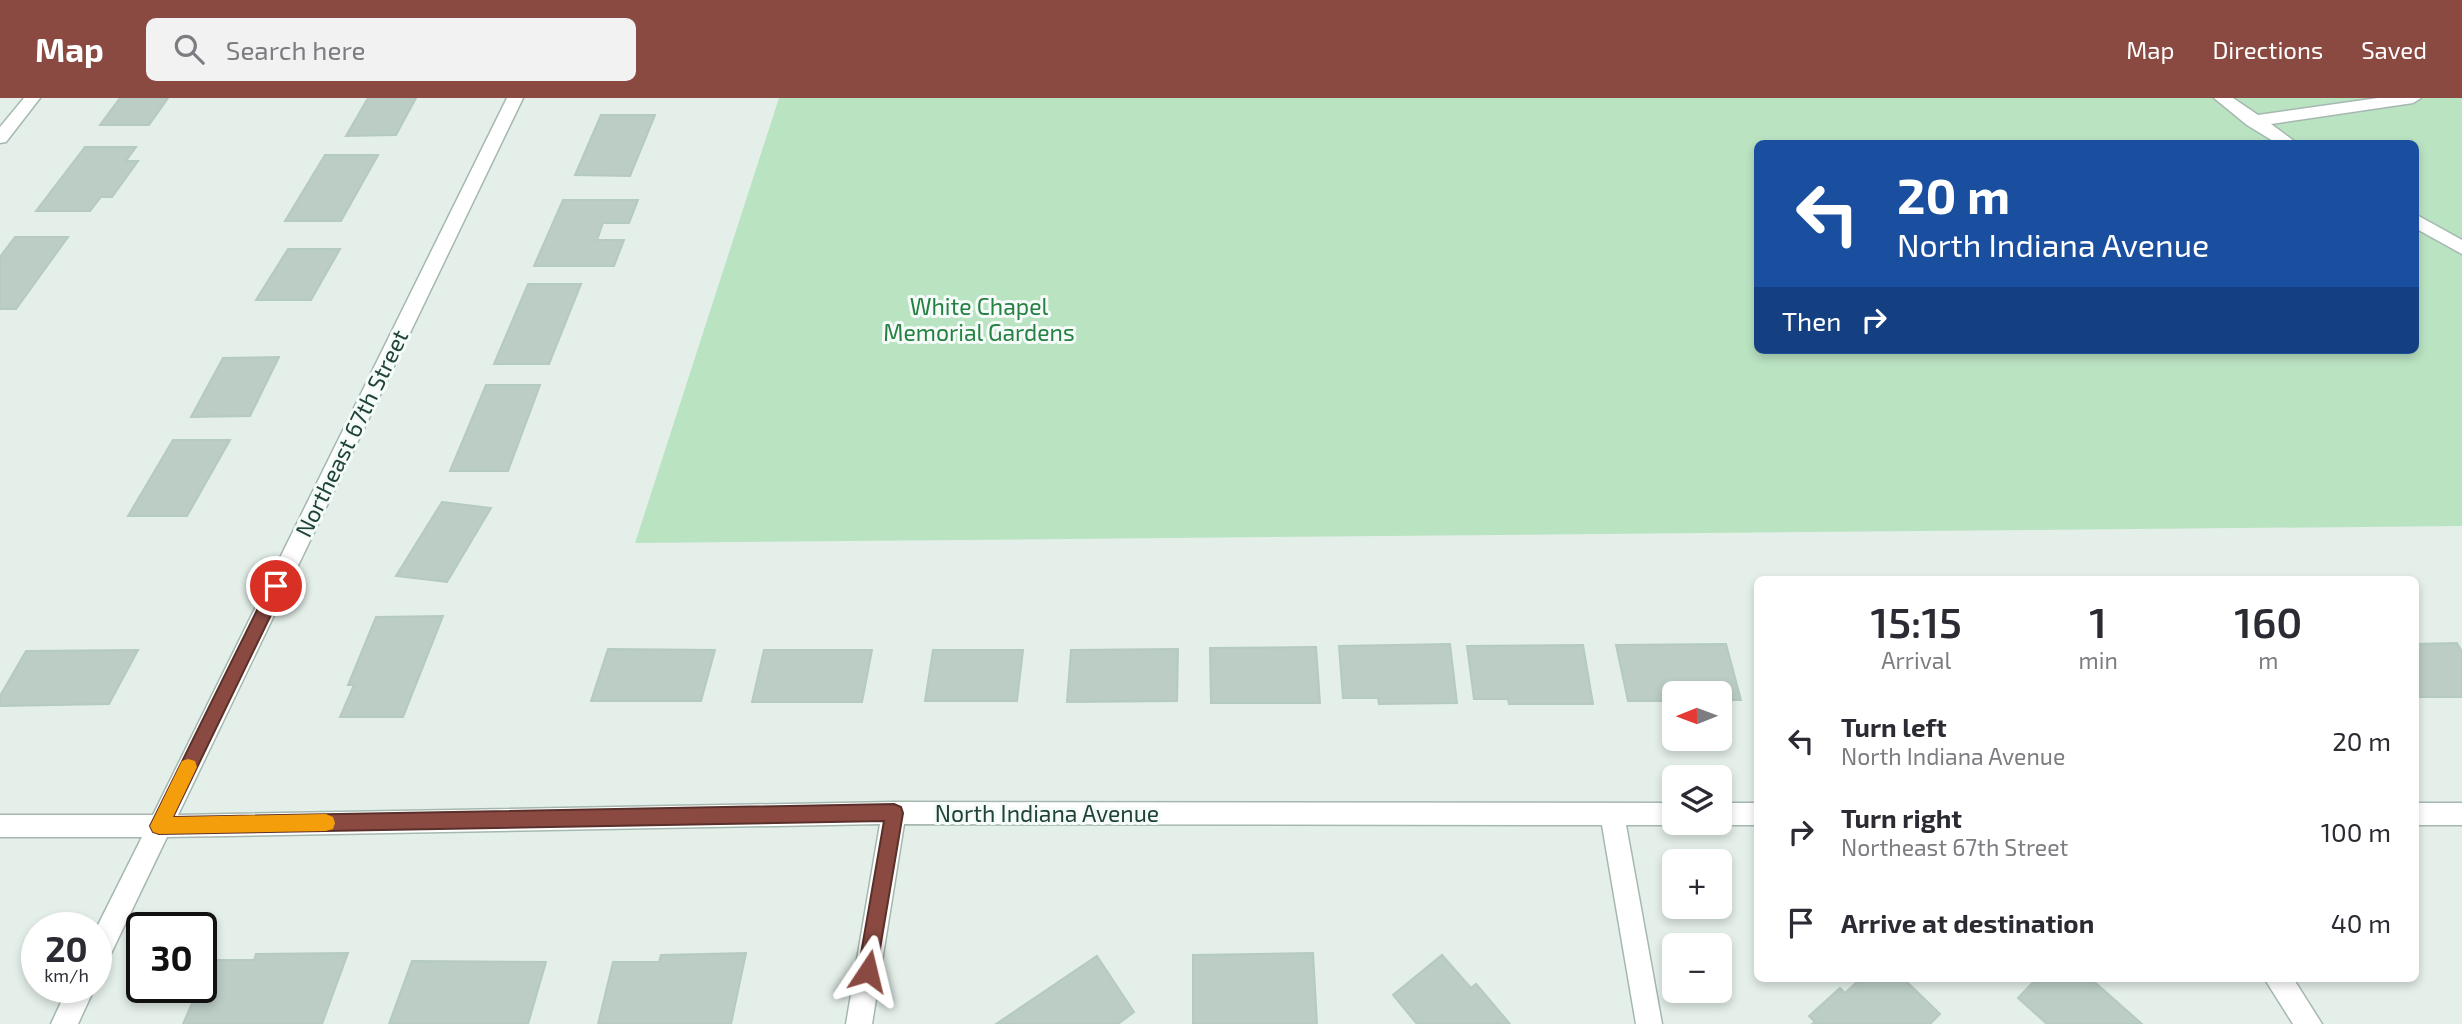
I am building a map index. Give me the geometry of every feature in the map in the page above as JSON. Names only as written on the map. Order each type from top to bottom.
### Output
[{"type":"street","points":[[0,138],[32,98]]},
{"type":"street","name":"Northeast 67th Street","points":[[112,924],[515,98]]},
{"type":"street","points":[[2222,98],[2284,140]]},
{"type":"street","points":[[2253,121],[2413,98]]},
{"type":"street","points":[[2419,222],[2462,248]]},
{"type":"street","points":[[859,1024],[894,813]]},
{"type":"street","name":"North Indiana Avenue","points":[[0,826],[159,826],[894,813],[1662,814]]},
{"type":"street","points":[[1612,814],[1649,1024]]},
{"type":"street","points":[[1732,814],[1754,814]]},
{"type":"street","points":[[2419,814],[2462,814]]},
{"type":"street","points":[[2280,982],[2309,1024]]},
{"type":"street","points":[[64,1024],[74,1003]]},
{"type":"green space","name":"White Chapel Memorial Gardens","points":[[779,98],[2462,98],[2462,526],[635,543]]},
{"type":"building","points":[[120,98],[168,98],[149,125],[100,125]]},
{"type":"building","points":[[368,98],[416,98],[396,135],[346,136]]},
{"type":"building","points":[[601,115],[655,115],[630,176],[575,175]]},
{"type":"building","points":[[85,147],[136,147],[126,161],[138,161],[112,197],[101,197],[90,211],[36,211]]},
{"type":"building","points":[[325,155],[378,155],[341,221],[285,221]]},
{"type":"building","points":[[563,200],[638,200],[629,223],[603,223],[597,240],[624,240],[614,266],[534,266]]},
{"type":"building","points":[[15,237],[68,237],[16,309],[0,309],[0,257]]},
{"type":"building","points":[[288,249],[340,249],[311,300],[256,300]]},
{"type":"building","points":[[528,284],[581,284],[549,364],[494,364]]},
{"type":"building","points":[[279,357],[250,416],[191,417],[223,358]]},
{"type":"building","points":[[486,385],[540,385],[508,471],[450,471]]},
{"type":"building","points":[[173,440],[230,440],[187,516],[128,516]]},
{"type":"building","points":[[442,502],[491,508],[447,582],[396,576]]},
{"type":"building","points":[[443,616],[403,717],[340,717],[354,685],[348,685],[376,617]]},
{"type":"building","points":[[2457,643],[2462,652],[2462,697],[2419,697],[2419,644]]},
{"type":"building","points":[[1450,644],[1457,703],[1379,704],[1378,698],[1343,698],[1339,646]]},
{"type":"building","points":[[1726,644],[1741,700],[1732,700],[1732,681],[1662,681],[1662,701],[1628,701],[1616,645]]},
{"type":"building","points":[[1583,645],[1593,704],[1509,704],[1508,699],[1474,699],[1467,646]]},
{"type":"building","points":[[1316,647],[1320,703],[1211,703],[1210,648]]},
{"type":"building","points":[[608,649],[715,650],[701,701],[591,701]]},
{"type":"building","points":[[1178,649],[1177,701],[1067,702],[1071,650]]},
{"type":"building","points":[[138,650],[109,704],[0,706],[0,696],[26,651]]},
{"type":"building","points":[[764,650],[872,650],[862,702],[752,702]]},
{"type":"building","points":[[933,650],[1023,650],[1017,701],[925,701]]},
{"type":"building","points":[[348,953],[322,1024],[183,1024],[192,1003],[217,1003],[217,960],[254,960],[256,954]]},
{"type":"building","points":[[746,953],[731,1024],[598,1024],[613,962],[659,962],[661,955]]},
{"type":"building","points":[[1313,953],[1317,1024],[1193,1024],[1193,955]]},
{"type":"building","points":[[1442,955],[1471,988],[1476,984],[1510,1024],[1417,1024],[1393,995]]},
{"type":"building","points":[[1097,956],[1134,1012],[1118,1024],[996,1024]]},
{"type":"building","points":[[412,961],[546,962],[528,1024],[389,1024]]},
{"type":"building","points":[[1857,982],[1907,982],[1940,1014],[1930,1024],[1812,1024],[1815,1022],[1809,1016],[1840,988],[1845,993]]},
{"type":"building","points":[[2033,982],[2095,982],[2142,1024],[2047,1024],[2018,998]]},
{"type":"slow traffic","points":[[188,767],[159,826],[326,823]]},
{"type":"route","points":[[276,586],[159,826],[894,813],[868,971]]}]
